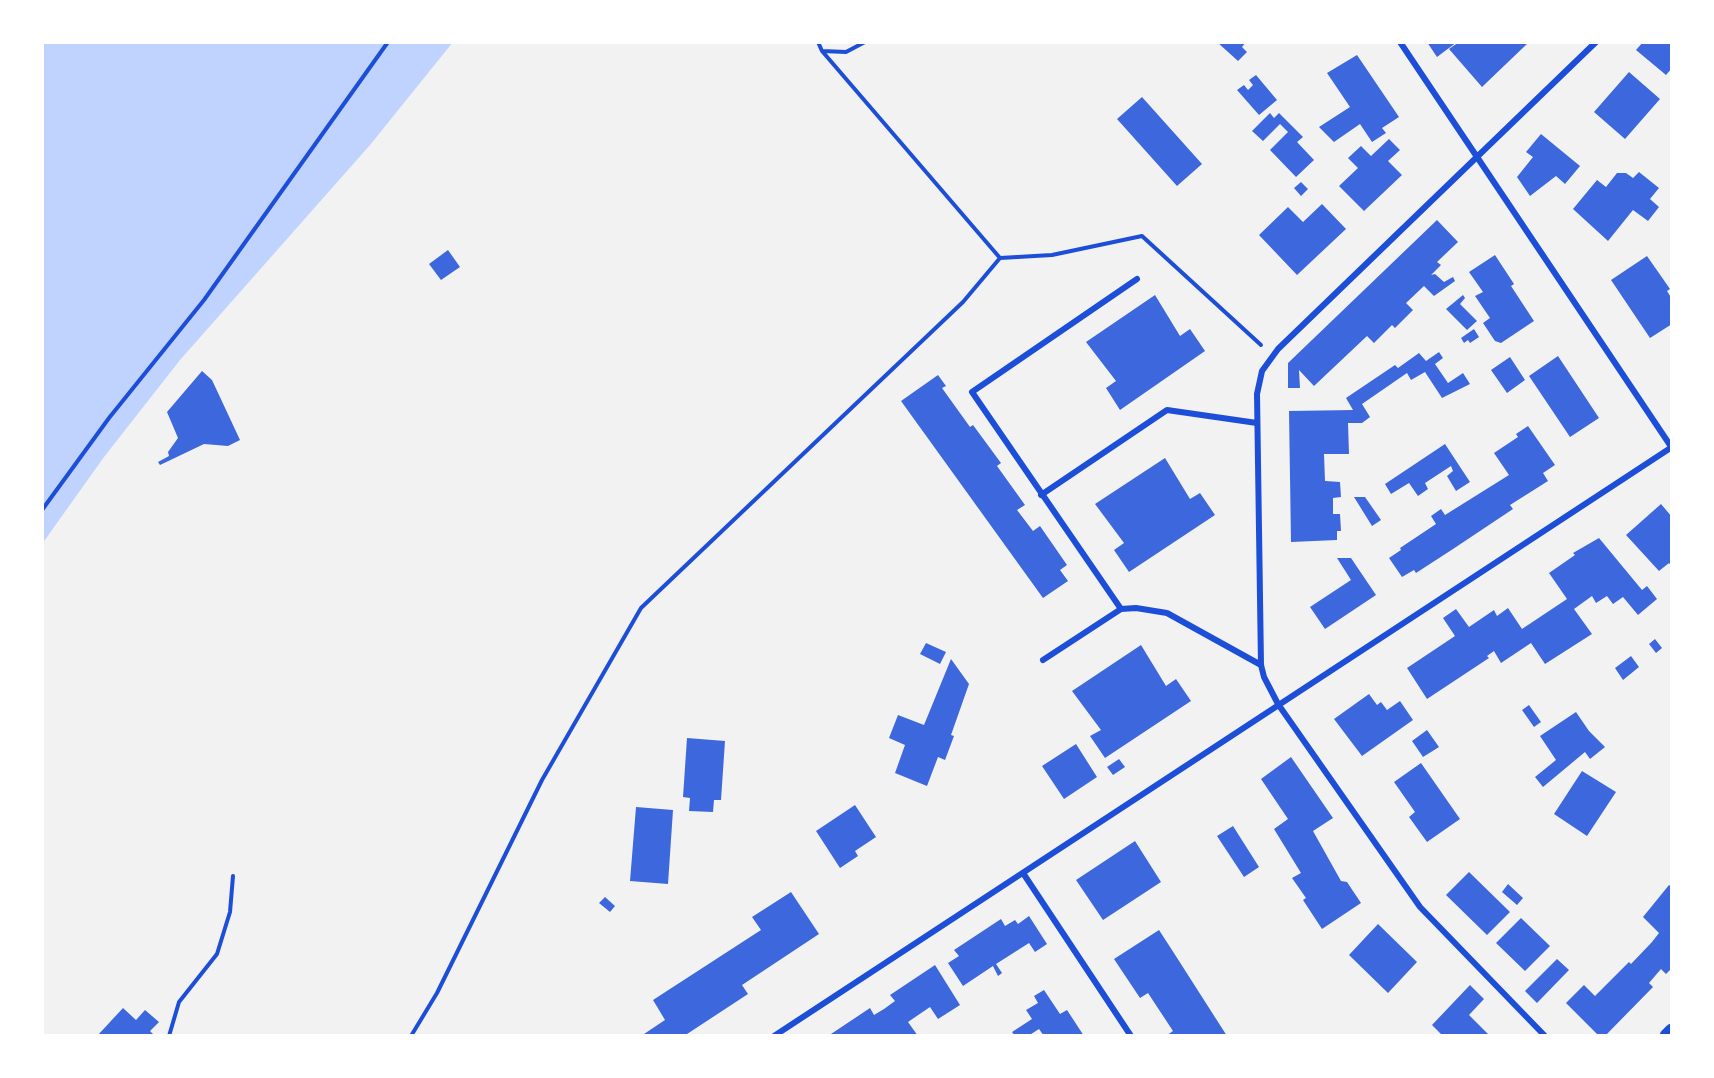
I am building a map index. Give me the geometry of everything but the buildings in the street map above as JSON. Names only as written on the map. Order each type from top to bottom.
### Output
[{"type":"main road","points":[[1667,1036],[1672,1031]]},
{"type":"street","points":[[774,1036],[1672,447],[1400,42]]},
{"type":"street","points":[[1545,1036],[1420,907],[1278,704],[1264,677],[1261,665],[1258,383],[1269,360],[1596,42]]},
{"type":"street","points":[[1121,609],[972,392],[1137,279]]},
{"type":"street","points":[[1041,495],[1167,410],[1257,423]]},
{"type":"street","points":[[1043,660],[1121,609],[1136,608],[1167,613],[1261,665]]},
{"type":"street","points":[[1023,873],[1131,1036]]},
{"type":"path","points":[[42,510],[109,418],[204,300],[388,42]]},
{"type":"path","points":[[411,1036],[437,993],[542,780],[641,608],[963,302],[1000,258],[822,51],[818,42]]},
{"type":"path","points":[[822,51],[846,52],[865,42]]},
{"type":"path","points":[[169,1036],[179,1002],[217,954],[230,912],[233,876]]},
{"type":"water","points":[[42,42],[453,42],[370,145],[180,360],[104,457],[42,544]]}]
